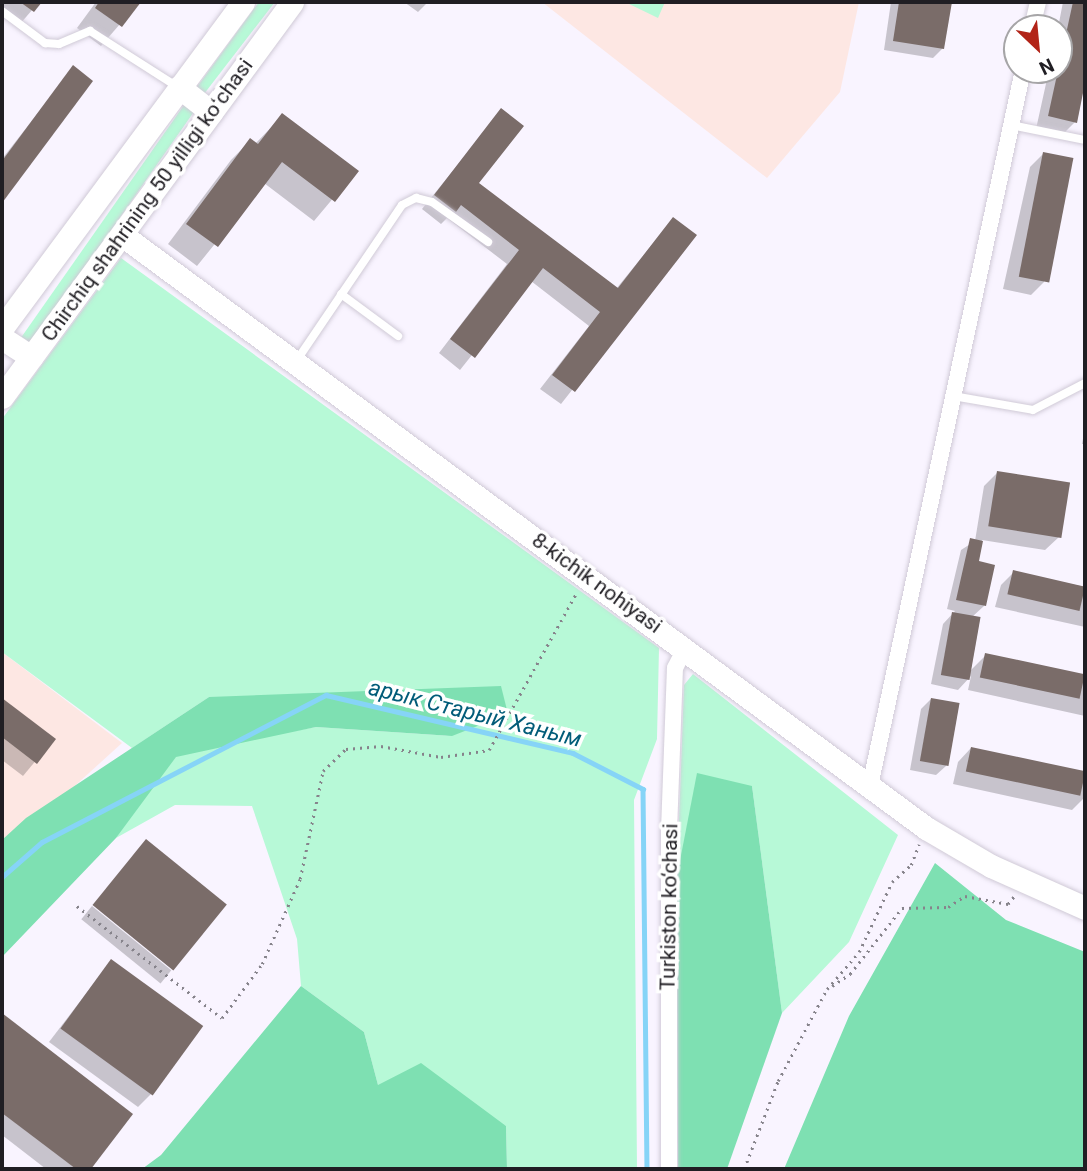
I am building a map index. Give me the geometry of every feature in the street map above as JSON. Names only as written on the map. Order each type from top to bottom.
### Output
[{"type":"street","name":"Chirchiq shahrining 50 yilligi koʻchasi","points":[[3,326],[243,2]]},
{"type":"street","name":"Chirchiq shahrining 50 yilligi koʻchasi","points":[[2,397],[292,2]]},
{"type":"street","points":[[870,786],[1020,84]]},
{"type":"street","points":[[179,87],[211,112]]},
{"type":"street","name":"8-kichik nohiyasi","points":[[122,235],[926,828],[1027,882],[1085,908]]},
{"type":"street","points":[[3,326],[31,358]]},
{"type":"street","name":"Turkiston ko‘chasi","points":[[669,1169],[670,818],[675,668],[685,648]]},
{"type":"lane","points":[[2,11],[45,43],[59,44],[90,31],[179,87]]},
{"type":"lane","points":[[1011,125],[1085,140]]},
{"type":"lane","points":[[296,362],[402,205],[416,198],[432,202],[488,242]]},
{"type":"lane","points":[[341,294],[398,336]]},
{"type":"lane","points":[[953,396],[1033,410],[1085,383]]},
{"type":"path","points":[[77,906],[222,1018],[262,964],[300,879],[323,771],[346,749],[381,746],[441,757],[489,750],[587,576]]},
{"type":"path","points":[[744,1169],[778,1081],[827,989],[859,952],[892,882],[911,865],[926,828]]},
{"type":"path","points":[[827,989],[850,974],[902,908],[948,908],[965,896],[1008,904],[1027,882]]},
{"type":"shaded area","points":[[542,2],[859,2],[840,92],[767,178]]},
{"type":"shaded area","points":[[2,652],[122,743],[2,852]]},
{"type":"green space","points":[[259,2],[275,2],[204,94],[197,87]]},
{"type":"green space","points":[[625,2],[665,2],[658,18]]},
{"type":"green space","points":[[184,105],[194,112],[32,344],[22,337]]},
{"type":"green space","points":[[121,258],[659,648],[657,739],[634,800],[637,1169],[507,1169],[506,1126],[378,1085],[364,1032],[301,986],[297,939],[252,806],[175,805],[116,838],[166,754],[316,727],[452,736],[209,697],[132,748],[2,652],[2,419]]},
{"type":"green space","points":[[693,674],[898,835],[849,942],[782,1013],[752,786],[677,876],[684,685]]},
{"type":"green space","points":[[501,686],[508,714],[452,736],[316,727],[176,757],[116,838],[2,957],[2,840],[26,818],[209,697]]},
{"type":"green space","points":[[697,773],[752,786],[782,1013],[727,1169],[678,1169],[677,876]]},
{"type":"green space","points":[[935,863],[1006,920],[1085,952],[1085,1169],[784,1169],[849,1016]]},
{"type":"green space","points":[[301,986],[364,1032],[378,1085],[421,1063],[506,1126],[507,1169],[142,1169],[161,1155]]},
{"type":"building","points":[[20,2],[42,2],[34,12]]},
{"type":"building","points":[[99,2],[141,2],[122,27],[95,8]]},
{"type":"building","points":[[899,2],[952,2],[944,49],[893,41]]},
{"type":"building","points":[[1073,2],[1085,2],[1085,83],[1077,123],[1048,116],[1055,84],[1073,84],[1073,14],[1070,14]]},
{"type":"building","points":[[73,65],[93,81],[2,203],[2,161]]},
{"type":"building","points":[[501,108],[524,126],[479,183],[618,288],[673,217],[697,235],[575,392],[552,375],[600,312],[543,268],[475,358],[450,339],[519,250],[461,205],[456,212],[434,195]]},
{"type":"building","points":[[282,113],[359,171],[335,202],[282,162],[218,247],[186,224],[250,138],[258,144]]},
{"type":"building","points":[[1043,152],[1073,158],[1049,283],[1019,277]]},
{"type":"building","points":[[997,471],[1070,483],[1061,538],[988,526]]},
{"type":"building","points":[[970,538],[983,541],[979,561],[995,565],[986,606],[956,600]]},
{"type":"building","points":[[1013,570],[1085,587],[1079,611],[1007,594]]},
{"type":"building","points":[[952,612],[981,617],[969,680],[941,675]]},
{"type":"building","points":[[985,653],[1085,674],[1080,699],[980,677]]},
{"type":"building","points":[[2,698],[56,739],[37,764],[2,737]]},
{"type":"building","points":[[931,698],[960,703],[948,766],[920,761]]},
{"type":"building","points":[[971,747],[1085,771],[1080,796],[966,771]]},
{"type":"building","points":[[146,839],[227,904],[173,971],[93,905]]},
{"type":"building","points":[[111,959],[203,1026],[153,1096],[60,1029]]},
{"type":"building","points":[[2,1013],[133,1114],[91,1169],[76,1169],[2,1113]]},
{"type":"waterway","name":"арык Старый Ханым","points":[[2,877],[42,842],[326,695],[573,753],[643,789],[647,1169]]}]
